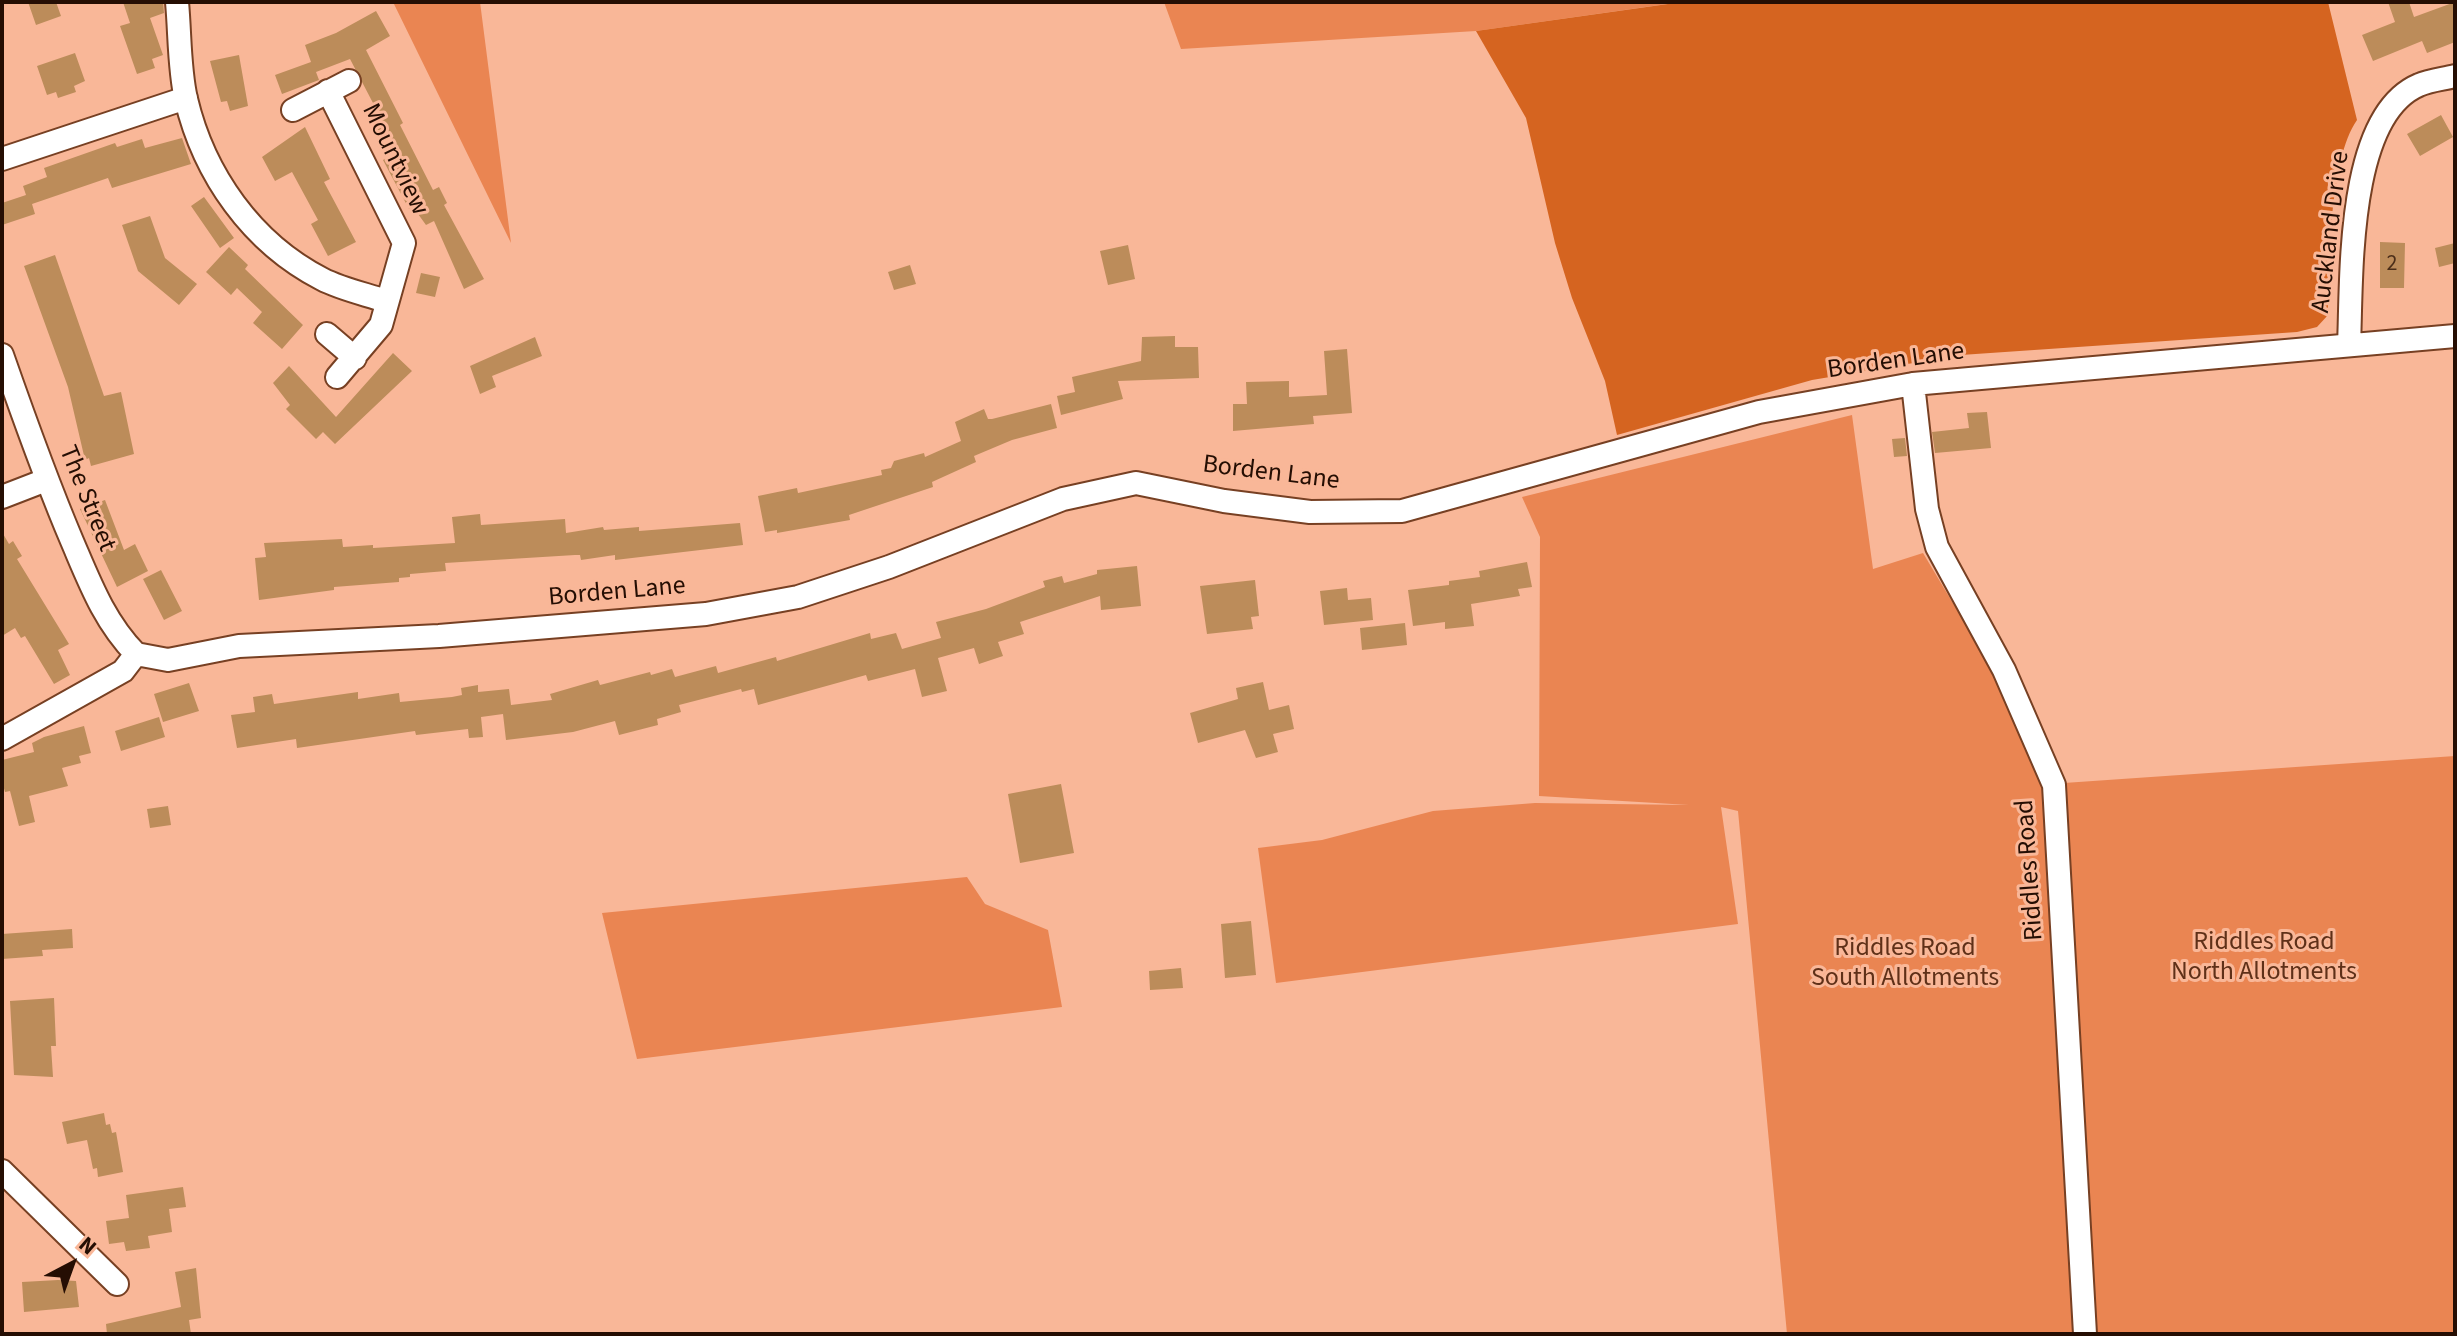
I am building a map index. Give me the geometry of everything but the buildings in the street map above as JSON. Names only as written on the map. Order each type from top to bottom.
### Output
[{"type":"street","points":[[177,2],[186,98],[215,179],[247,221],[278,252],[323,280],[386,301]]},
{"type":"street","name":"Auckland Drive","points":[[2349,345],[2353,244],[2363,167],[2371,140],[2402,96],[2419,85],[2455,76]]},
{"type":"street","name":"Mountview","points":[[293,110],[349,81]]},
{"type":"street","name":"Mountview","points":[[328,91],[404,243],[381,325],[337,377]]},
{"type":"street","points":[[2,159],[186,98]]},
{"type":"street","points":[[327,334],[355,358]]},
{"type":"street","name":"Borden Lane","points":[[136,654],[168,660],[239,646],[439,636],[706,614],[798,597],[918,556],[1063,499],[1136,483],[1224,501],[1310,512],[1402,511],[1759,412],[1913,384],[2455,336]]},
{"type":"street","name":"The Street","points":[[2,355],[46,480],[100,607],[114,631],[136,654]]},
{"type":"street","name":"Riddles Road","points":[[1913,384],[1927,509],[1937,547],[2004,670],[2054,785],[2085,1334]]},
{"type":"street","points":[[2,497],[46,480]]},
{"type":"street","points":[[2,739],[123,671],[136,654]]},
{"type":"street","points":[[2,1171],[117,1284]]},
{"type":"green space","points":[[393,2],[480,2],[511,243]]},
{"type":"green space","points":[[1164,2],[1681,2],[1476,31],[1181,49]]},
{"type":"green space","name":"Riddles Road South Allotments","points":[[1852,415],[1873,569],[1923,553],[2003,687],[2048,791],[2073,1334],[1787,1334],[1738,811],[1721,807],[1738,924],[1276,983],[1258,848],[1322,840],[1433,811],[1535,803],[1689,805],[1539,796],[1540,537],[1522,497]]},
{"type":"green space","name":"Riddles Road North Allotments","points":[[2455,756],[2455,1334],[2094,1334],[2064,783]]},
{"type":"green space","points":[[967,877],[985,904],[1048,930],[1062,1007],[637,1059],[602,913]]},
{"type":"shaded area","points":[[1682,2],[2328,2],[2357,120],[2341,160],[2336,186],[2330,242],[2328,315],[2317,327],[2297,332],[1961,355],[1812,380],[1617,435],[1605,381],[1572,298],[1555,243],[1526,118],[1476,31]]}]
